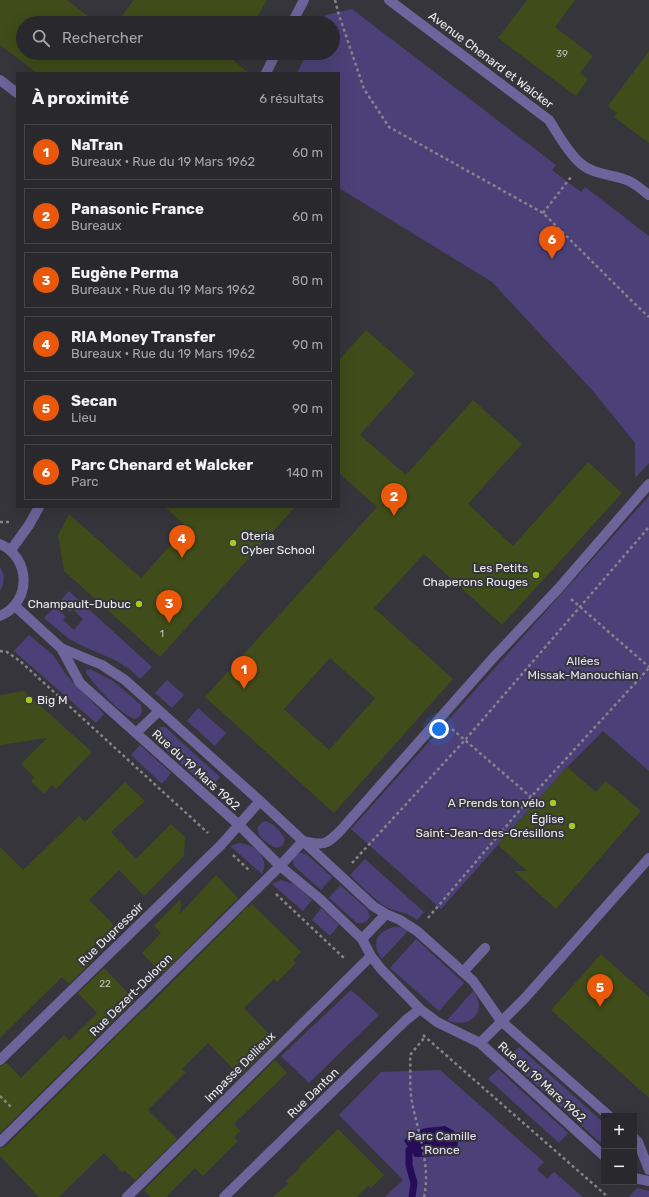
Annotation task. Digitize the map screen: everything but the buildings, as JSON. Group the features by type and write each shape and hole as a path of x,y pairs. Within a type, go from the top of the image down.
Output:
{"street":[{"path":"296,16 304,0"},
{"name":"Avenue Chenard et Walcker","path":"389,0 549,120 566,146 580,163 599,173 620,177 630,181 649,195"},
{"path":"266,72 272,60"},
{"path":"0,80 16,92"},
{"path":"280,866 303,841 314,843 329,842 493,658 559,588 649,484"},
{"path":"11,550 30,525 38,508"},
{"path":"0,544 11,550 19,560 24,572 24,584 21,596 15,606 0,616"},
{"name":"Rue du 19 Mars 1962","path":"15,606 61,648 80,683 239,826 280,866 320,899 362,939 371,956 420,1009 437,1022 480,1043 601,1153"},
{"name":"Rue du 19 Mars 1962","path":"61,648 102,665 126,680 373,906 400,920 416,931 473,981 501,1021 606,1113"},
{"name":"Rue du 19 Mars 1962","path":"136,733 159,711"},
{"name":"Rue du 19 Mars 1962","path":"239,826 260,801"},
{"name":"Rue Dupressoir","path":"0,1060 239,826"},
{"path":"501,1021 525,998 649,858"},
{"name":"Rue Dezert-Doloron","path":"0,1142 263,881 280,866"},
{"path":"362,939 386,914"},
{"path":"463,972 484,948"},
{"name":"Impasse Dellieux","path":"127,1197 371,956"},
{"name":"Rue Danton","path":"224,1197 406,1020 420,1009"},
{"name":"Rue du 19 Mars 1962","path":"480,1043 501,1021"},
{"path":"637,1141 649,1170"},
{"path":"637,1179 649,1181"}],"path":[{"path":"335,0 339,16"},
{"path":"340,18 364,89 389,127 543,213 649,317"},
{"path":"543,213 575,172"},
{"path":"350,866 465,740 649,527"},
{"path":"425,921 531,797 649,668 559,588"},
{"path":"0,651 7,652 20,661 221,845 263,881 357,970"},
{"path":"440,719 531,797"},
{"path":"406,1020 608,1197"},
{"path":"424,1197 427,1186 426,1168 411,1100 410,1055 425,1037"}],"green space":[{"path":"352,9 556,165 552,170 581,192 585,187 649,236 649,463 635,478 635,443 593,391 492,282 340,189 340,72 298,72 304,60 340,60 340,16 326,15"},
{"name":"Allées Missak-Manouchian","path":"649,496 649,771 603,731 567,767 441,909 351,829"},
{"path":"0,567 4,579 0,591"},
{"path":"69,591 152,667 140,679 131,670 115,660 69,639 44,618 55,607 66,617 63,620 74,630 83,619 73,609 70,612 59,602"},
{"path":"29,635 53,655 68,677 104,714 96,723 14,651"},
{"path":"90,669 113,681 141,705 142,711 140,716 135,719 128,716 115,706 86,673 86,670"},
{"path":"167,680 184,695 172,708 155,693"},
{"path":"198,708 226,733 215,746 187,721"},
{"path":"165,727 220,777 209,789 154,739 154,729"},
{"path":"140,745 171,773 162,784 131,755"},
{"path":"265,821 277,828 285,839 283,845 277,848 260,836 258,828 260,824"},
{"path":"239,843 250,846 260,853 264,863 262,874 230,846"},
{"path":"300,853 306,854 332,877 321,890 294,866 293,861 295,856"},
{"path":"365,859 424,912 417,920 409,915 383,905 350,875"},
{"path":"281,880 294,884 312,900 303,911 272,884"},
{"path":"340,885 367,909 370,916 368,920 362,923 357,923 329,898"},
{"path":"321,908 339,925 330,936 312,920"},
{"path":"394,927 401,927 408,931 382,959 376,948 377,939 383,932"},
{"path":"416,939 464,983 439,1011 390,968"},
{"path":"351,990 379,1015 309,1083 281,1056"},
{"path":"473,991 479,1005 478,1012 475,1017 463,1022 447,1020"},
{"path":"519,1047 601,1120 601,1143 508,1059"},
{"path":"498,1069 568,1133 559,1143 488,1079"},
{"name":"Parc Camille Ronce","path":"440,1070 544,1162 537,1169 547,1179 554,1172 583,1197 385,1197 403,1180 339,1115 381,1072"},
{"path":"637,1188 649,1191 649,1197 629,1197"}],"shaded area":[{"path":"445,1126 454,1131 458,1143 456,1151 442,1156 415,1157 404,1141 410,1133 426,1128"}],"waterway":[{"path":"409,1150 409,1165 414,1183 412,1197"}],"place":[{"name":"Parc Chenard et Walcker","path":"552,259"},
{"name":"Panasonic France","path":"394,516"},
{"name":"Oteria Cyber School","path":"233,543"},
{"name":"RIA Money Transfer","path":"182,558"},
{"name":"Les Petits Chaperons Rouges","path":"536,575"},
{"name":"Champault-Dubuc","path":"139,604"},
{"name":"Eugène Perma","path":"169,623"},
{"name":"NaTran","path":"244,689"},
{"name":"Big M","path":"29,700"},
{"name":"A Prends ton vélo","path":"553,803"},
{"name":"Église Saint-Jean-des-Grésillons","path":"572,826"},
{"name":"Secan","path":"600,1007"}]}
